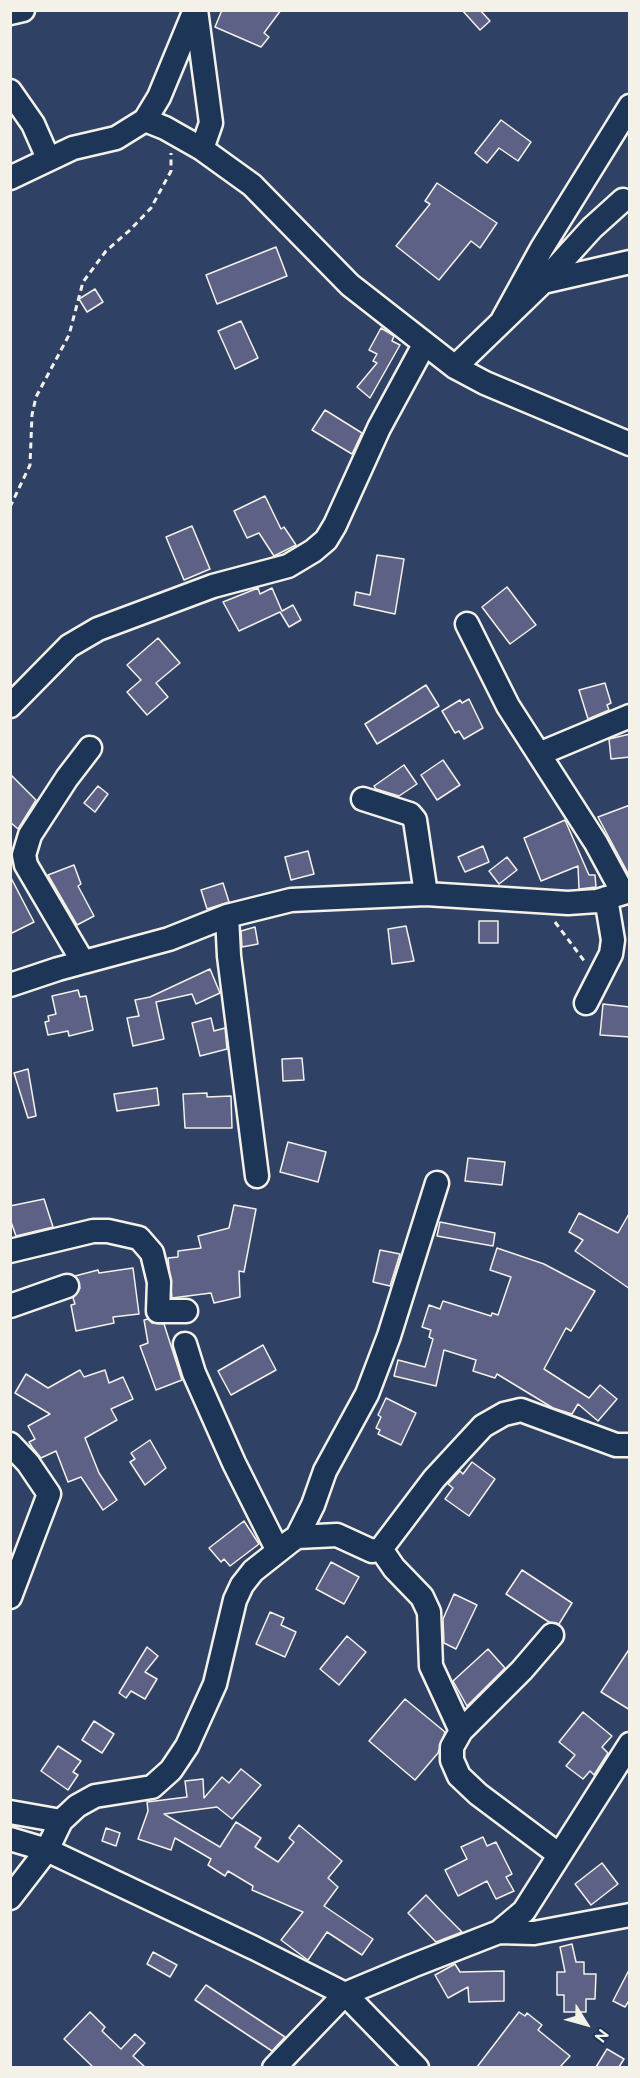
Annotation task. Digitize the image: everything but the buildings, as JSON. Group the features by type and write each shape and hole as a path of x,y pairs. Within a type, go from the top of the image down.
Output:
{"street":[{"path":"10,13 23,10"},
{"path":"155,124 159,97 195,10"},
{"path":"195,10 212,123 202,149"},
{"path":"10,91 33,124 48,158"},
{"path":"503,319 542,248 630,106"},
{"path":"10,178 73,148 116,138 155,124 202,149 252,185 350,285 455,367 485,383 630,444"},
{"path":"455,367 543,282 592,228 623,200"},
{"path":"543,282 630,262"},
{"path":"10,706 69,646 98,629 213,586 288,566 326,540 379,428 424,345"},
{"path":"467,624 508,706 596,843 620,894 611,954 586,1003"},
{"path":"539,754 630,716"},
{"path":"82,962 26,865 24,855 30,835 67,778 90,748"},
{"path":"363,799 410,814 415,820 426,894"},
{"path":"10,985 82,962 169,939 227,916 291,900 426,894 568,903 620,894"},
{"path":"227,916 229,956 257,1176"},
{"path":"10,1898 47,1850 61,1821 77,1806 95,1796 152,1787 171,1770 187,1746 215,1684 235,1600 242,1585 253,1570 297,1537 326,1471 367,1394 389,1336 437,1183"},
{"path":"10,1251 93,1232 108,1231 139,1238 152,1253 159,1282 158,1311 186,1311"},
{"path":"10,1306 67,1286"},
{"path":"185,1344 194,1373 234,1463 278,1551"},
{"path":"297,1537 336,1535 372,1551 381,1549 434,1479 483,1426 504,1414 521,1410 616,1445 630,1445"},
{"path":"10,1444 28,1463 49,1494 10,1597"},
{"path":"381,1549 394,1568 422,1597 429,1612 431,1666 461,1731"},
{"path":"552,1635 522,1670 461,1731 452,1747 452,1760 459,1776 478,1794 558,1854"},
{"path":"274,2067 345,1994 499,1932 524,1911 558,1854 630,1744"},
{"path":"10,1812 61,1821"},
{"path":"10,1839 47,1850 345,1994 417,2067"},
{"path":"499,1932 534,1933 630,1916"}],"path":[{"path":"10,507 30,465 32,415 36,396 69,335 83,282 105,251 151,208 171,171 171,157 155,124"},
{"path":"543,902 561,932 599,979"}]}
